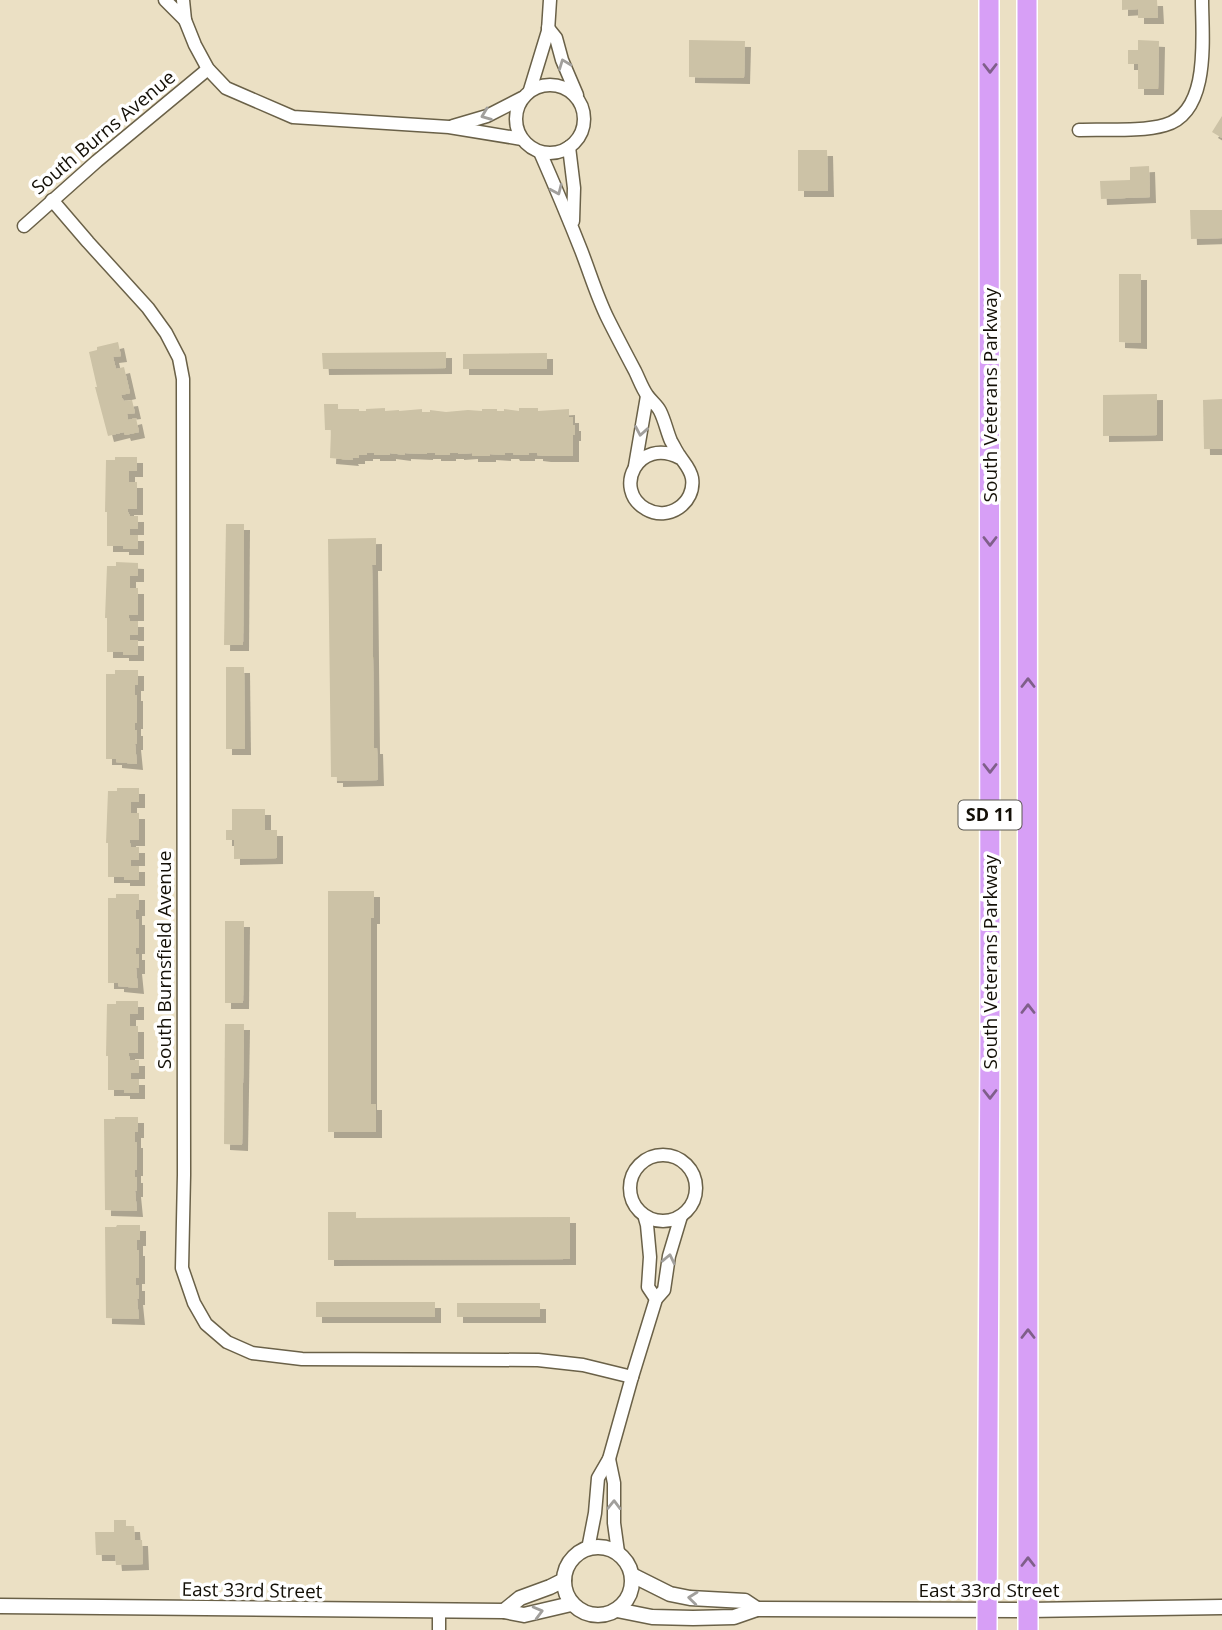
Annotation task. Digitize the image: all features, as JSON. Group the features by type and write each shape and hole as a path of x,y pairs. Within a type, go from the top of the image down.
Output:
{"highway":[{"name":"South Veterans Parkway","path":"987,1630 990,1058 989,0"},
{"name":"South Veterans Parkway","path":"1027,0 1028,1630"}],"street":[{"path":"164,0 185,20"},
{"path":"183,0 185,20 208,69 226,88 293,117 449,127 522,139"},
{"path":"548,29 556,38 562,60 585,115 579,138 562,151 551,153 530,147 517,130 515,119 548,29 550,0"},
{"path":"1079,130 1151,128 1178,120 1197,93 1199,84 1202,0"},
{"name":"South Burns Avenue","path":"24,226 208,69"},
{"path":"449,127 488,116 541,85 565,87 580,101"},
{"path":"569,147 574,188 573,229"},
{"path":"540,152 606,316 647,396 660,410 667,433 680,458"},
{"name":"South Burnsfield Avenue","path":"52,200 148,308 166,333 179,358 183,379 182,1268 194,1303 206,1324 227,1342 252,1353 302,1359 538,1360 583,1364 632,1377"},
{"path":"635,466 651,453 671,453 680,458 691,474 692,485 685,503 667,513 657,513 639,504 633,495 631,475 635,466 647,396"},
{"path":"645,1218 661,1222 672,1221 689,1209 694,1199 695,1178 690,1168 682,1161 672,1156 650,1157 640,1163 630,1183 633,1205 645,1218 647,1225 650,1257 648,1287 656,1300"},
{"path":"588,1549 598,1478 609,1459 656,1300 664,1290 669,1256 681,1216"},
{"path":"609,1459 614,1483 614,1523 618,1552"},
{"path":"572,1604 565,1591 566,1568 572,1558 581,1551 604,1547 618,1552 632,1575 631,1592 617,1610"},
{"name":"East 33rd Street","path":"632,1575 670,1594 690,1598 745,1601 757,1609"},
{"path":"504,1611 520,1598 564,1580"},
{"name":"East 33rd Street","path":"0,1606 504,1611 524,1615 572,1604 592,1615 617,1610 652,1617 693,1618 734,1617 757,1609 1028,1610 1222,1607"},
{"path":"439,1611 439,1630"}],"building":[{"path":"1122,0 1157,0 1158,18 1138,18 1138,9 1122,10"},
{"path":"689,40 745,41 744,78 689,77"},
{"path":"1138,40 1159,41 1158,89 1138,89 1138,64 1128,64 1128,50 1138,50"},
{"path":"1222,116 1222,138 1212,132"},
{"path":"798,150 827,150 828,191 798,191"},
{"path":"1149,166 1150,197 1101,199 1100,181 1130,180 1130,167"},
{"path":"1190,210 1222,210 1222,238 1191,239"},
{"path":"1119,274 1141,274 1141,343 1119,342"},
{"path":"118,342 121,356 113,357 116,369 124,367 130,393 121,395 124,401 132,400 135,413 127,414 128,420 136,418 139,432 108,436 89,352 97,350 97,347"},
{"path":"446,352 446,368 323,369 322,353"},
{"path":"547,353 547,369 463,369 463,354"},
{"path":"1157,394 1157,435 1103,436 1103,395"},
{"path":"1222,399 1222,449 1204,449 1203,400"},
{"path":"324,404 338,404 338,409 359,411 385,408 385,411 422,409 422,412 569,409 569,417 573,417 575,425 573,456 545,456 537,453 472,456 472,453 367,453 359,455 359,458 352,458 353,460 330,458 331,430 325,430"},
{"path":"115,457 137,457 137,471 129,471 129,482 137,482 137,509 128,509 128,512 130,516 138,516 138,529 130,529 130,535 138,535 138,549 107,546 106,460 115,460"},
{"path":"226,524 244,524 243,645 224,645"},
{"path":"376,538 376,565 372,565 374,748 377,748 378,780 337,781 337,777 331,777 328,539"},
{"path":"116,562 138,563 138,576 130,576 130,588 138,588 138,615 129,615 129,618 130,621 138,621 138,635 130,635 130,640 138,640 138,655 107,652 107,566 116,566"},
{"path":"226,667 244,667 245,749 226,749"},
{"path":"115,670 138,670 138,685 135,685 137,764 106,759 106,674 115,674"},
{"path":"117,788 139,788 139,802 131,802 131,813 139,813 139,840 130,840 130,843 131,847 139,847 139,860 131,860 131,866 139,866 139,880 108,877 108,791 117,791"},
{"path":"232,809 265,809 265,830 277,830 277,858 234,859 234,840 226,840 226,830 232,830"},
{"path":"328,891 374,891 374,918 371,918 371,1104 376,1104 376,1132 328,1132"},
{"path":"116,894 139,894 139,910 136,910 136,919 139,919 139,948 136,948 136,954 139,954 139,968 136,968 138,988 108,983 108,898 116,898"},
{"path":"225,921 244,921 243,1003 225,1003"},
{"path":"116,1001 138,1001 138,1014 130,1014 130,1026 138,1026 138,1053 129,1053 129,1056 130,1060 139,1060 139,1073 131,1073 131,1079 139,1079 139,1093 108,1090 107,1004 116,1004"},
{"path":"225,1024 244,1024 242,1145 224,1144"},
{"path":"138,1117 138,1132 135,1132 137,1211 105,1210 104,1119"},
{"path":"328,1212 356,1212 356,1218 570,1217 570,1259 328,1260"},
{"path":"140,1225 140,1240 137,1240 139,1278 136,1278 136,1285 139,1285 139,1319 106,1318 105,1227"},
{"path":"316,1302 435,1302 435,1317 316,1317"},
{"path":"457,1303 540,1303 540,1317 457,1317"},
{"path":"114,1520 126,1520 126,1526 134,1526 135,1540 142,1540 143,1564 116,1565 115,1555 96,1555 95,1532 114,1532"}]}
